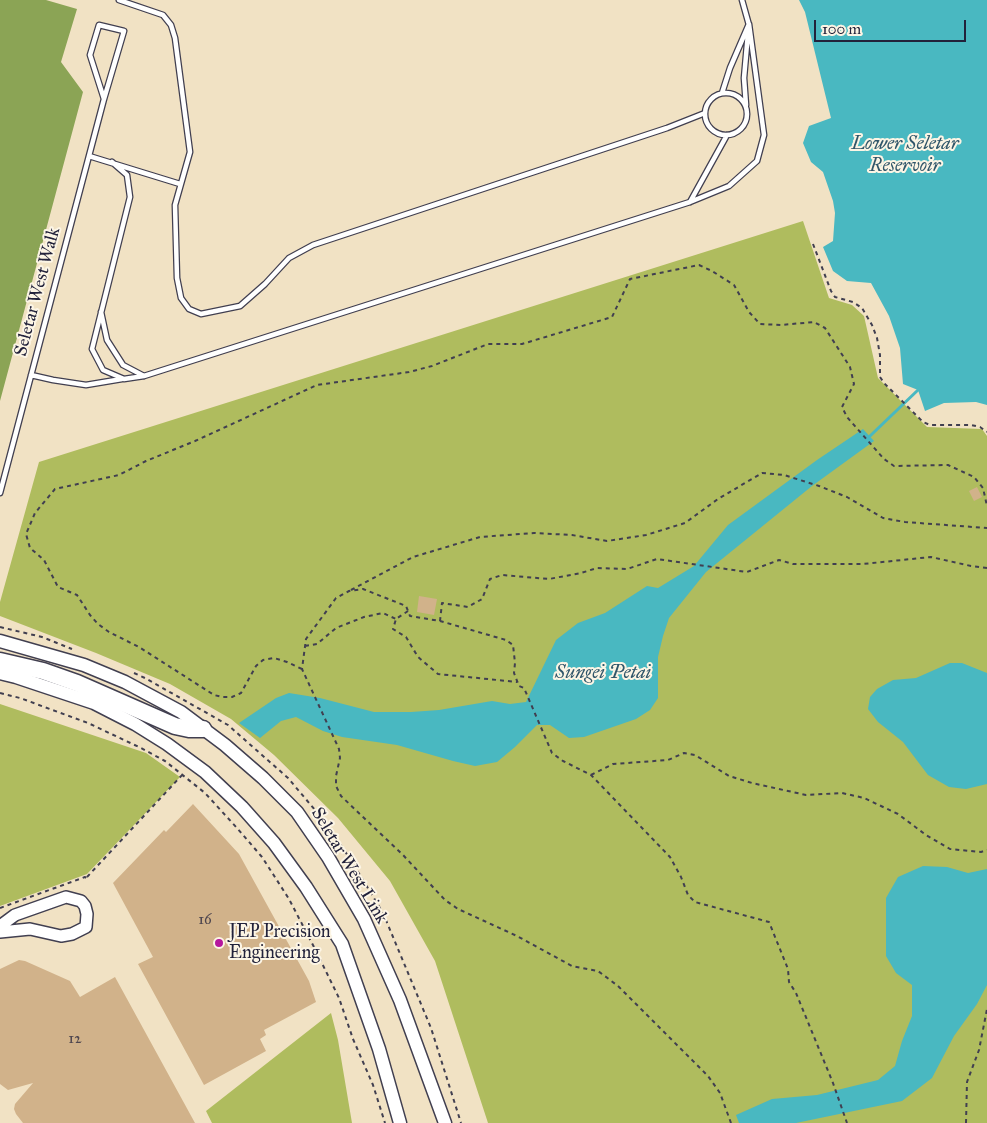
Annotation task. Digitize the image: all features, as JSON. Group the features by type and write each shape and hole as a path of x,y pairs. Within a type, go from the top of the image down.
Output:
{"highway":[{"path":"0,661 43,671 77,683 175,726 188,729 203,729"}],"main road":[{"name":"Seletar West Link","path":"0,641 84,665 125,682 181,712 263,778 297,812 328,857 364,919 392,982 445,1123"},
{"path":"0,673 94,703 159,739 205,772 274,843 306,887 342,944 379,1050 400,1123"}],"street":[{"path":"0,926 15,915 66,897 81,901 85,906 87,914 86,927 72,934 61,936 30,929 0,932"}],"lane":[{"path":"119,0 163,15 170,25 175,38 190,152 175,204 177,278 181,298 189,309 201,314 240,306 265,284 289,258 312,246 658,131 706,113"},
{"path":"31,375 86,385 144,376 690,202 729,186 757,161 764,135 749,24 742,0"},
{"path":"722,93 730,68 749,24"},
{"path":"747,112 741,99 729,93 722,93 711,100 706,113 709,126 720,134 734,134 744,125 747,112 744,78 749,24"},
{"name":"Seletar West Walk","path":"0,493 104,99 124,31 99,25 90,55 104,99"},
{"path":"690,202 727,135"},
{"path":"89,156 180,184"},
{"path":"112,162 127,175 130,198 92,349 103,370 124,379"},
{"path":"101,310 107,340 123,365 144,376"},
{"path":"0,468 6,470"}],"path":[{"path":"813,244 826,283 835,297 853,302 862,308 872,325 877,338 880,356 880,377 884,383 923,422 938,426 971,425 980,427 987,432"},
{"path":"302,669 274,658 263,660 256,666 241,693 232,698 222,698 214,695 139,647 109,632 90,615 77,595 58,587 44,560 30,548 26,534 35,513 55,489 119,475 146,461 196,442 317,385 409,372 432,366 488,344 522,344 612,317 630,279 698,265 712,271 734,285 749,312 760,324 781,325 814,322 825,328 850,367 854,384 842,407 847,417 884,459 894,466 948,464 974,477 983,488 987,506"},
{"path":"731,1123 720,1093 701,1069 618,986 598,971 572,966 517,936 458,909 445,900 403,855 341,796 336,786 340,758 335,741 302,669 306,639 336,598 413,557 480,537 534,532 572,535 607,541 646,535 685,523 718,499 762,473 784,474 847,496 882,518 905,522 987,528"},
{"path":"440,621 442,603 468,607 482,599 490,579 502,575 549,579 581,574 597,568 627,569 658,559 747,572 779,560 793,564 863,564 930,557 987,568"},
{"path":"349,591 363,589 406,606 410,616 440,621 506,640 513,645 514,673 517,682 519,686 524,688 552,753 563,761 591,775 670,857 688,895 695,902 769,922 788,969 789,982 796,993 847,1123"},
{"path":"408,611 396,619 393,629 406,637 418,657 438,674 517,682"},
{"path":"305,646 317,644 336,628 364,617 383,613 396,619"},
{"path":"0,626 42,637 77,651"},
{"path":"128,671 145,678 228,725 288,778 326,823 383,913 432,1028 461,1123"},
{"path":"0,693 20,698 88,723 141,748 165,761 205,792 262,857 289,899 339,998 353,1038 373,1085 385,1123"},
{"path":"591,775 613,764 668,760 684,753 695,755 729,776 752,783 806,795 842,793 864,798 898,814 926,835 950,849 981,852 987,850"},
{"path":"0,908 85,877 88,878 183,774"},
{"path":"966,1123 968,1082 979,1050 987,1009"}],"green space":[{"path":"0,0 46,0 77,9 61,62 83,92 0,401"},
{"path":"803,221 829,298 852,305 864,316 878,378 927,427 982,429 987,436 987,1123 488,1123 435,961 390,881 338,818 274,755 231,719 170,684 0,616 0,602 39,462"},
{"path":"0,704 146,753 180,777 87,874 0,906"},
{"path":"331,1013 338,1040 352,1123 212,1123 206,1111"}],"water":[{"name":"Lower Seletar Reservoir","path":"799,0 987,0 987,405 976,402 944,403 925,411 918,390 903,384 900,348 889,316 871,283 847,281 833,271 823,247 833,241 835,213 833,201 823,172 811,162 803,143 809,126 831,118 805,12"},
{"name":"Sungei Petai","path":"863,429 874,441 812,486 706,572 669,618 658,657 658,698 650,710 636,719 584,737 569,738 550,725 537,725 497,762 475,766 397,745 342,737 323,731 296,717 281,721 260,738 239,723 276,698 289,693 320,698 374,712 439,710 492,701 510,704 526,702 556,640 578,623 605,613 647,586 658,588 694,566 728,525"},
{"path":"950,663 962,663 987,673 987,784 966,789 949,787 928,775 903,742 878,722 868,709 870,697 877,689 893,680 916,678"},
{"path":"923,866 947,867 968,873 987,869 987,985 977,1004 954,1036 932,1078 902,1101 796,1123 739,1123 736,1115 772,1099 817,1095 878,1080 895,1066 912,1016 912,985 896,973 886,956 886,898 898,877"}],"building":[{"path":"977,487 982,497 974,501 969,491"},
{"path":"419,596 437,599 434,615 417,612"},
{"path":"193,804 239,854 309,981 316,1002 264,1030 266,1035 260,1039 266,1051 204,1085 138,964 153,957 113,883 164,830 166,832"},
{"path":"19,960 70,981 80,997 115,977 195,1123 23,1123 16,1114 15,1104 33,1083 8,1090 0,1084 0,969"}],"waterway":[{"name":"Sungei Petai","path":"870,436 918,390"}],"place":[{"name":"JEP Precision Engineering","path":"219,943"}]}
